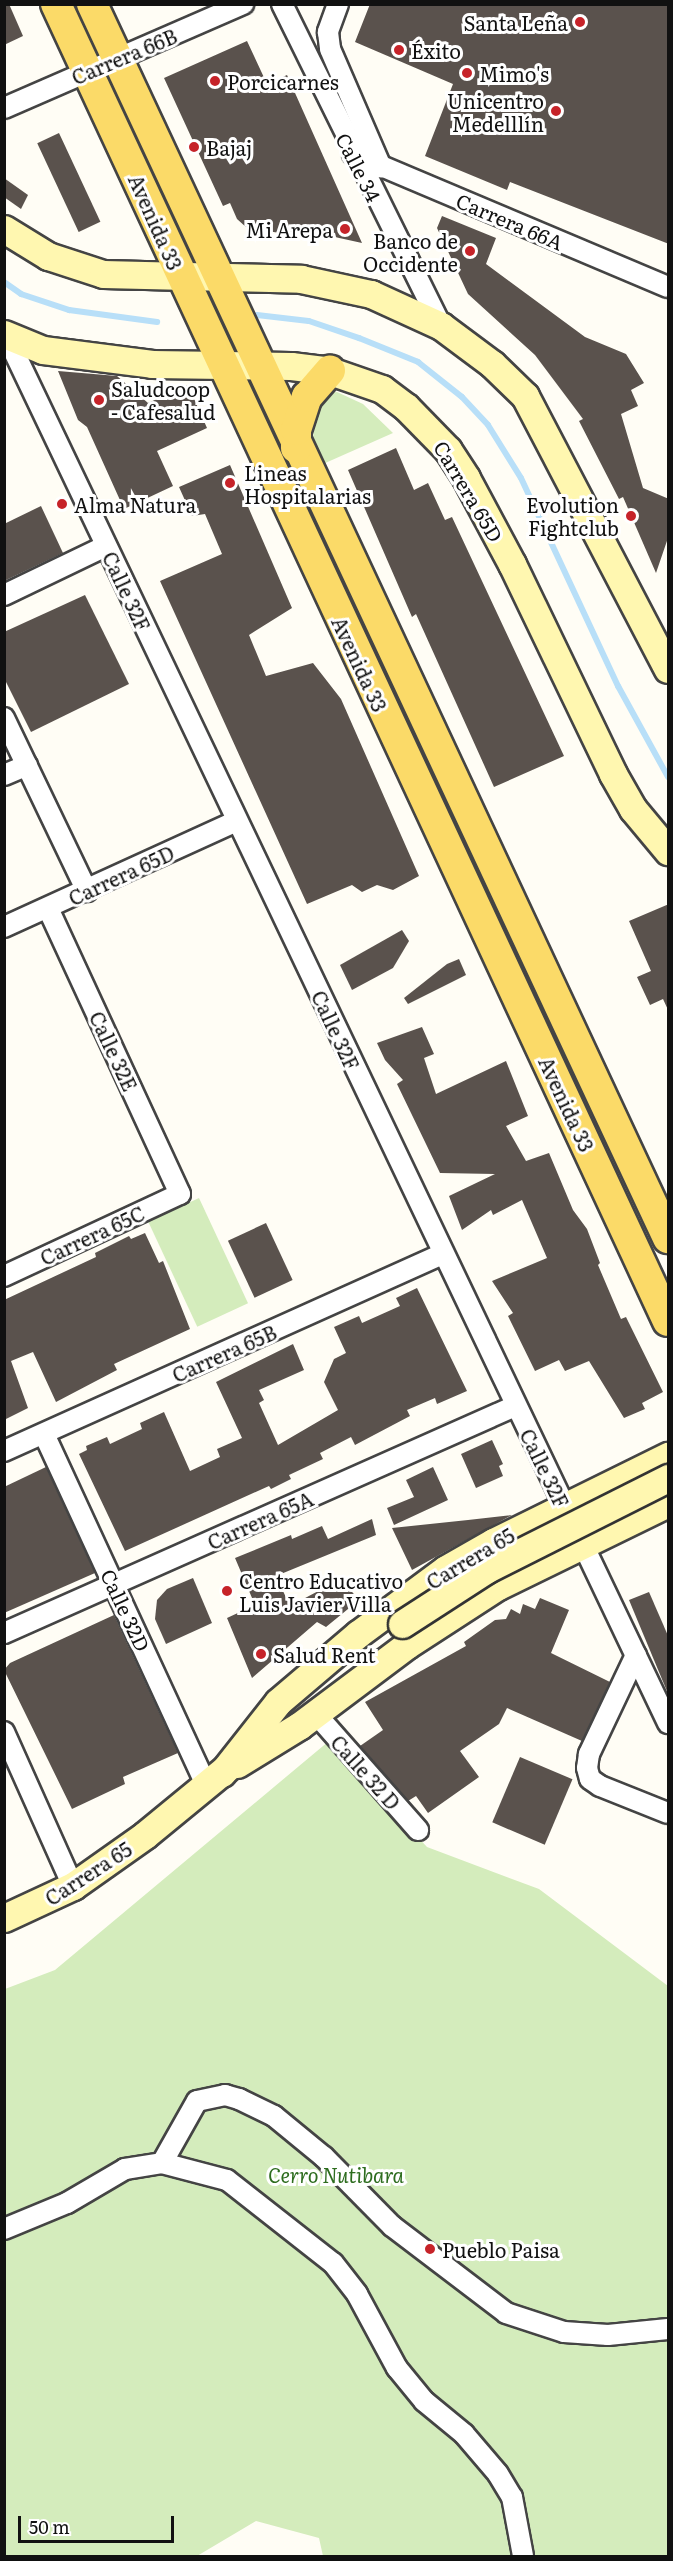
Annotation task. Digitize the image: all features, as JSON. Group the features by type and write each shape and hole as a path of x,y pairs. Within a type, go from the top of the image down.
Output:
{"main road":[{"name":"Avenida 33","path":"56,4 221,364 669,1321"},
{"name":"Avenida 33","path":"92,4 257,365 669,1238"},
{"path":"296,447 296,430 307,397 330,372"}],"street":[{"name":"Carrera 66B","path":"4,108 243,4"},
{"name":"Calle 34","path":"282,4 353,154 441,326"},
{"path":"338,4 327,32 330,49 381,167"},
{"name":"Carrera 66A","path":"353,154 669,287"},
{"path":"4,229 74,267 103,274 182,278 301,279 334,285 400,305 441,326 492,364 525,396 666,653"},
{"name":"Carrera 65D","path":"5,335 43,350 97,358 152,364 257,365 330,372 382,389 429,427 448,450 508,555 613,774 633,809 664,842"},
{"name":"Calle 32F","path":"5,335 515,1406 669,1723"},
{"path":"4,595 106,546"},
{"path":"4,718 87,891"},
{"path":"4,775 27,765"},
{"name":"Carrera 65D","path":"4,927 237,821"},
{"name":"Calle 32E","path":"48,908 180,1194"},
{"name":"Carrera 65C","path":"4,1276 180,1194"},
{"name":"Carrera 65B","path":"4,1452 443,1254"},
{"name":"Carrera 65A","path":"4,1633 515,1406"},
{"name":"Calle 32D","path":"44,1434 114,1584 214,1780"},
{"name":"Carrera 65","path":"214,1780 278,1702 358,1634 446,1569 564,1506 669,1456"},
{"name":"Carrera 65","path":"4,1918 73,1886 214,1780 402,1624 487,1569 669,1478"},
{"name":"Carrera 65","path":"214,1780 315,1713 407,1645 498,1586 669,1503"},
{"path":"636,1655 589,1755 586,1768 590,1779 600,1786 669,1813"},
{"name":"Calle 32 D","path":"315,1713 418,1830"},
{"path":"4,1732 73,1886"},
{"path":"162,2163 197,2101 225,2095 239,2099 274,2116 324,2157 392,2226 506,2313 564,2332 608,2334 669,2329"},
{"path":"4,2229 68,2203 126,2169 162,2163 227,2180 333,2263 357,2294 397,2368 424,2401 464,2434 498,2474 512,2497 523,2556"}],"green space":[{"path":"337,392 363,404 393,433 323,464 313,440 315,408 330,393"},
{"path":"199,1198 248,1303 197,1327 148,1222"},
{"name":"Cerro Nutibara","path":"329,1741 427,1847 539,1889 668,1986 668,2556 323,2556 319,2538 256,2521 197,2556 5,2556 5,1989 55,1970"}],"building":[{"path":"4,4 9,4 23,36 4,45"},
{"name":"Unicentro Medelllín","path":"370,4 669,4 669,244 510,182 507,190 425,156 453,84 355,42"},
{"path":"247,41 267,84 287,75 362,243 294,228 293,235 247,228 237,219 230,203 223,206 164,78"},
{"path":"59,133 100,222 79,232 37,143"},
{"path":"4,178 28,195 21,209 4,197"},
{"path":"442,216 496,238 486,264 585,337 626,354 644,383 631,390 638,406 621,414 643,488 669,499 669,535 656,573 623,497 619,499 579,421 583,419 535,355 468,294 437,228"},
{"path":"58,371 117,376 148,403 188,385 207,428 157,451 173,486 124,509 87,427 78,420"},
{"path":"396,448 414,490 428,483 445,520 452,517 564,756 494,787 416,614 412,617 348,470"},
{"path":"230,465 292,608 249,635 266,676 313,663 341,699 419,876 393,890 377,885 362,892 352,885 307,904 160,581 222,554 205,514 192,516 179,487"},
{"path":"41,506 63,553 4,581 4,524"},
{"path":"85,595 129,684 31,732 4,678 4,632"},
{"path":"669,904 669,1012 663,999 650,1005 637,977 651,971 629,921"},
{"path":"402,930 409,941 393,968 352,990 340,965"},
{"path":"459,959 466,975 408,1004 404,998 447,964"},
{"path":"422,1027 434,1054 424,1058 436,1094 506,1061 528,1116 506,1126 526,1161 549,1153 573,1210 587,1229 600,1263 598,1265 621,1319 626,1317 663,1392 642,1403 645,1409 624,1418 589,1361 565,1371 559,1360 535,1371 508,1316 513,1313 492,1281 547,1258 522,1200 493,1215 491,1210 462,1230 449,1196 495,1174 440,1173 397,1084 403,1080 385,1060 377,1043"},
{"path":"266,1223 293,1280 255,1298 228,1241"},
{"path":"145,1233 159,1263 163,1261 190,1329 114,1364 117,1370 56,1402 33,1352 11,1361 28,1408 4,1420 4,1300 96,1257 95,1253 129,1236 131,1239"},
{"path":"417,1288 467,1391 437,1404 435,1398 407,1410 410,1416 355,1445 351,1437 320,1453 323,1459 289,1475 291,1479 271,1489 269,1486 125,1551 79,1454 87,1450 86,1446 107,1437 110,1444 142,1429 140,1423 164,1412 190,1471 220,1457 217,1449 242,1438 216,1382 293,1344 304,1370 259,1390 264,1400 259,1403 278,1445 338,1410 324,1382 334,1359 346,1353 334,1327 359,1316 362,1323 400,1306 396,1298"},
{"path":"492,1440 503,1464 499,1466 503,1476 476,1488 461,1454"},
{"path":"46,1467 95,1573 4,1613 4,1487"},
{"path":"433,1467 448,1500 394,1525 387,1508 414,1497 406,1480"},
{"path":"512,1515 412,1570 392,1528 468,1520"},
{"path":"372,1519 376,1535 276,1576 290,1606 341,1579 359,1600 326,1627 317,1622 252,1678 227,1618 255,1605 235,1558 291,1535 292,1539 322,1526 328,1539"},
{"path":"193,1578 212,1623 166,1644 155,1619 157,1600 167,1589"},
{"path":"649,1592 669,1638 669,1696 629,1600"},
{"path":"540,1598 569,1610 551,1653 610,1682 582,1741 507,1708 499,1724 460,1751 479,1777 428,1813 416,1796 408,1801 360,1746 383,1730 365,1702 466,1646 464,1642 495,1620 506,1619 511,1609 520,1614 523,1604 535,1609"},
{"path":"114,1615 178,1753 123,1777 125,1784 72,1809 4,1670 10,1663"},
{"path":"520,1757 572,1779 545,1845 492,1822"}],"waterway":[{"path":"4,282 21,294 69,310 157,322"},
{"path":"257,315 309,321 418,362 462,397 488,425 521,478 618,686 668,777"}],"place":[{"name":"Santa Leña","path":"580,22"},
{"name":"Éxito","path":"399,50"},
{"name":"Mimo's","path":"467,73"},
{"name":"Porcicarnes","path":"215,81"},
{"name":"Unicentro Medelllín","path":"556,111"},
{"name":"Bajaj","path":"194,147"},
{"name":"Mi Arepa","path":"345,229"},
{"name":"Banco de Occidente","path":"470,251"},
{"name":"Saludcoop - Cafesalud","path":"99,400"},
{"name":"Lineas Hospitalarias","path":"230,483"},
{"name":"Alma Natura","path":"62,504"},
{"name":"Evolution Fightclub","path":"631,516"},
{"name":"Centro Educativo Luis Javier Villa","path":"227,1591"},
{"name":"Salud Rent","path":"261,1654"},
{"name":"Pueblo Paisa","path":"430,2249"}]}
